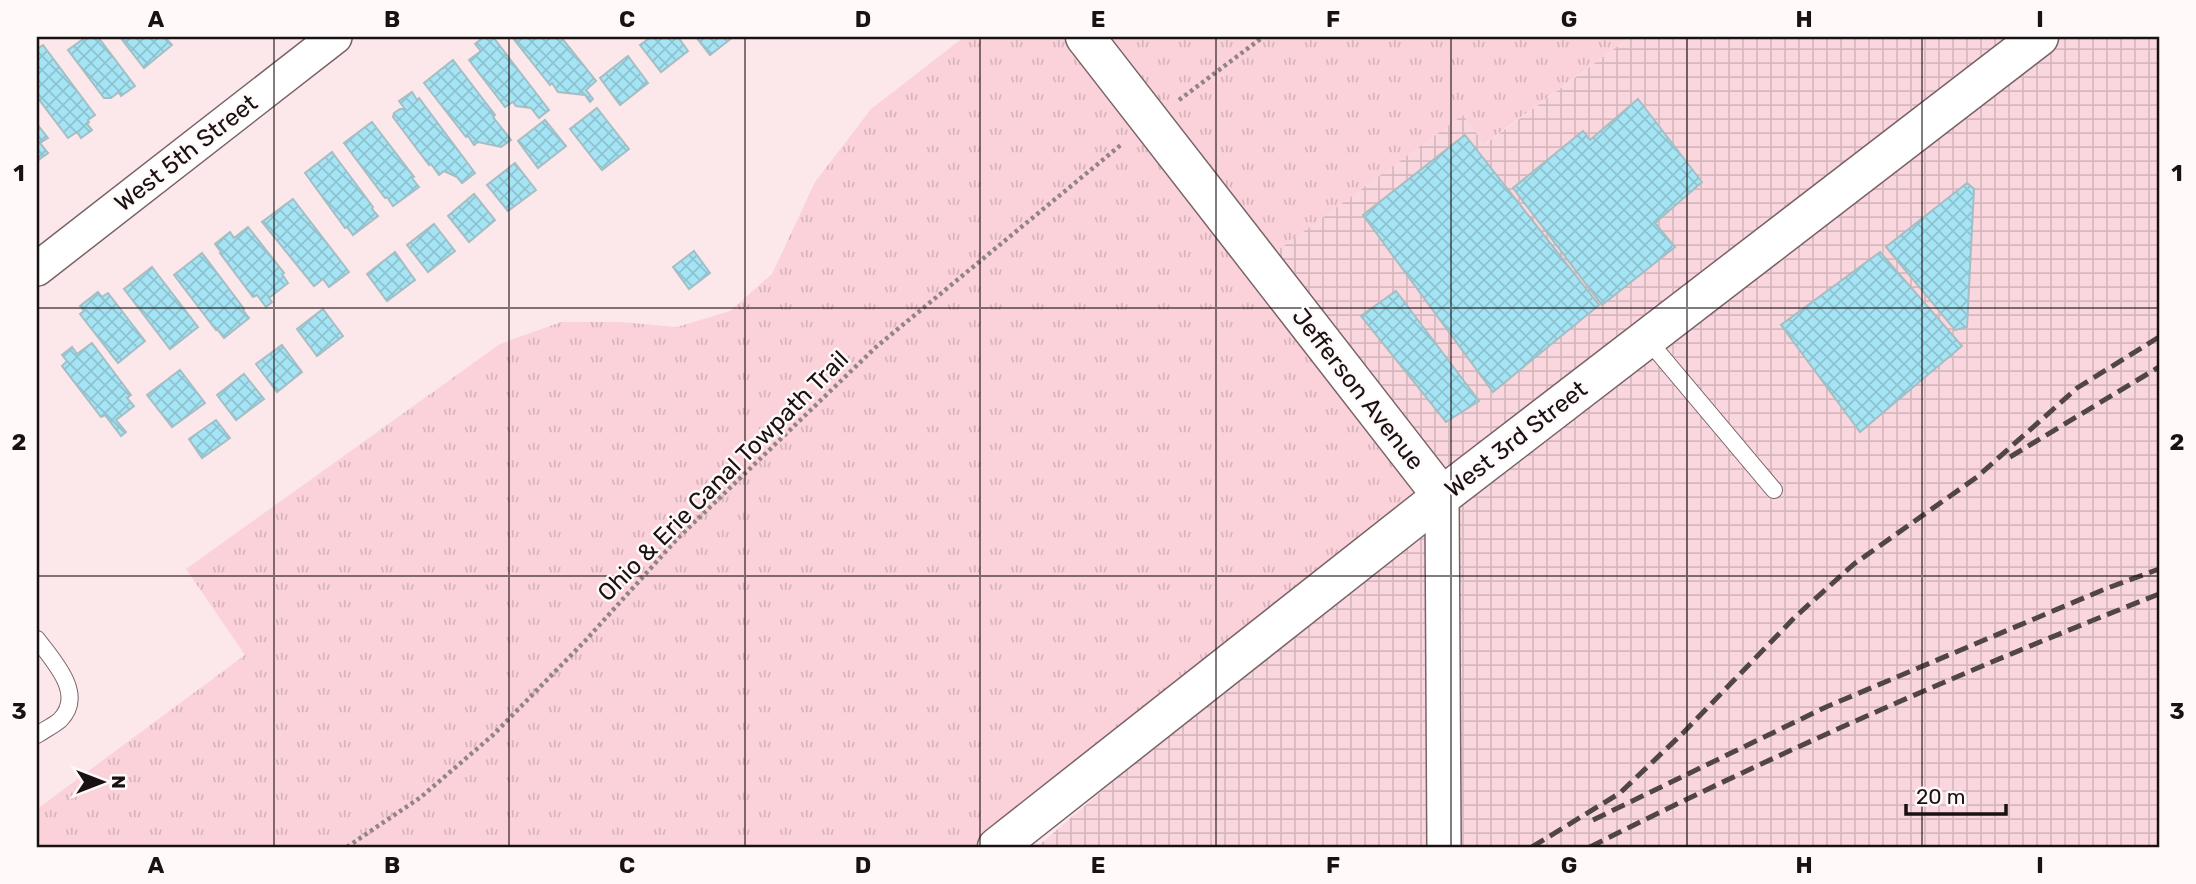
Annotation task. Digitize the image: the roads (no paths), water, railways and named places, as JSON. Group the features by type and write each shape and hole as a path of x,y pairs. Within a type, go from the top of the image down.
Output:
{"street":[{"name":"West 5th Street","path":"37,269 335,37"},
{"name":"Jefferson Avenue","path":"1085,37 1442,496"},
{"name":"West 3rd Street","path":"997,847 1442,496 2039,37"},
{"path":"1442,496 1444,843"}],"lane":[{"path":"1647,339 1774,490"},
{"path":"37,639 63,674 71,694 69,708 59,721 37,735"}],"railway":[{"path":"1532,847 1620,793 1684,732 1795,617 1854,564 1977,477 2077,388 2159,337"},
{"path":"2010,457 2159,367"},
{"path":"1593,820 1826,707 2105,589 2159,569"},
{"path":"1590,847 1730,778 1872,714 2159,594"}]}
